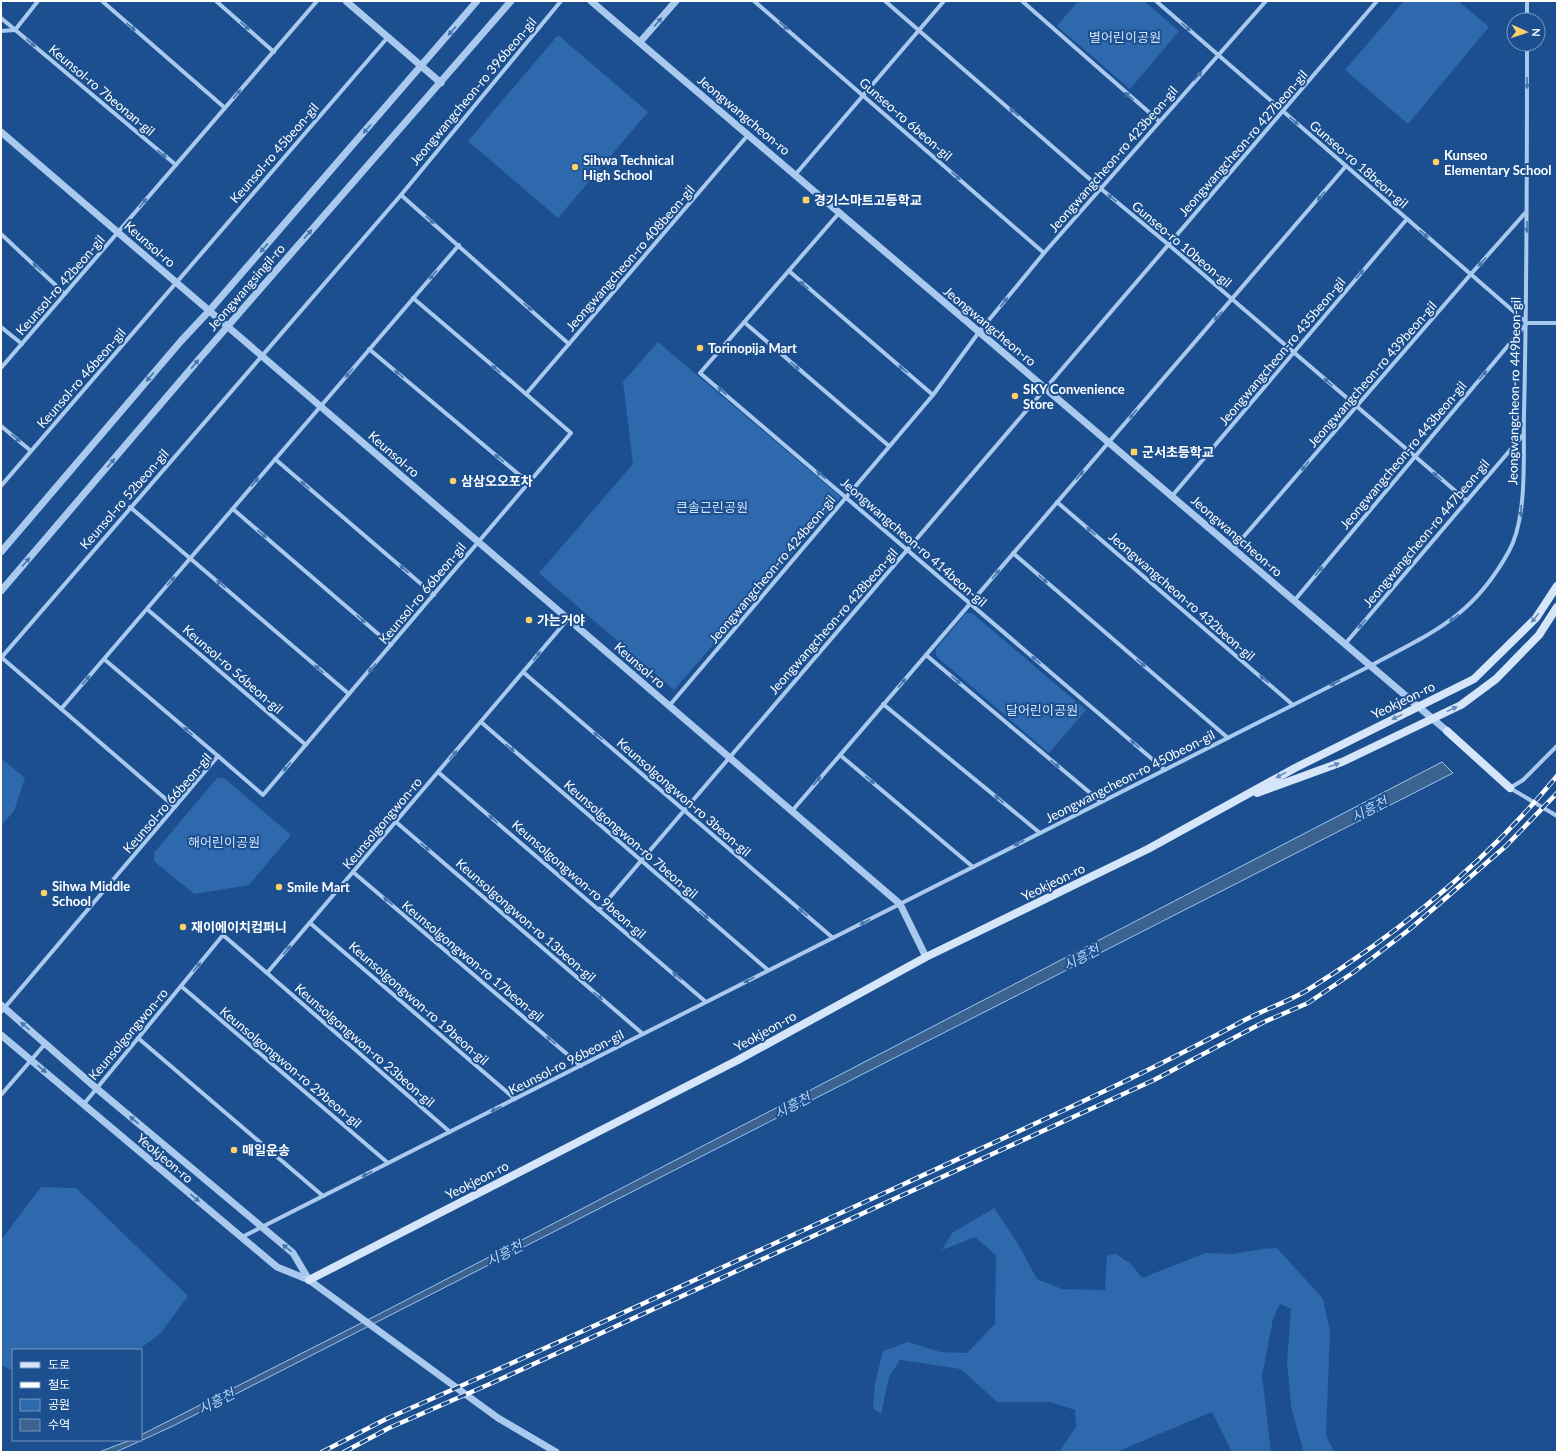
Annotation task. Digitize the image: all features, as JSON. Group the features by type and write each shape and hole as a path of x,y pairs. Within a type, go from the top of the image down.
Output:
{"main road":[{"name":"Yeokjeon-ro","path":"309,1280 738,1060 926,957 1148,849 1295,768 1474,679 1536,618 1557,586"},
{"name":"Yeokjeon-ro","path":"1232,803 1342,762 1461,705 1496,678 1539,635 1557,606"},
{"path":"1446,731 1510,788"}],"street":[{"path":"1,31 15,30 38,1"},
{"path":"102,1 225,108"},
{"path":"216,1 274,52"},
{"name":"Keunsol-ro 42beon-gil","path":"1,368 317,1"},
{"path":"346,1 441,83"},
{"name":"Jeongwangsingil-ro","path":"1,552 181,341 209,311 478,1"},
{"name":"Jeongwangsingil-ro","path":"1,591 228,326 511,1"},
{"name":"Jeongwangcheon-ro 396beon-gil","path":"262,355 401,195 561,1"},
{"name":"Jeongwangcheon-ro","path":"591,1 1446,731"},
{"path":"640,42 676,1"},
{"name":"Gunseo-ro 6beon-gil","path":"754,1 1044,253"},
{"name":"Gunseo-ro 10beon-gil","path":"885,1 1100,188 1232,299 1467,501"},
{"path":"795,175 944,1"},
{"path":"1022,1 1159,121"},
{"name":"Gunseo-ro 18beon-gil","path":"1156,1 1526,323"},
{"name":"Jeongwangcheon-ro 423beon-gil","path":"979,332 1100,188 1266,1"},
{"name":"Jeongwangcheon-ro 427beon-gil","path":"1045,389 1377,1"},
{"path":"1527,1 1527,12"},
{"name":"Keunsol-ro 7beonan-gil","path":"1,18 176,165"},
{"name":"Keunsol-ro 45beon-gil","path":"176,282 388,37"},
{"name":"Jeongwangcheon-ro 449beon-gil","path":"1370,666 1444,625 1473,602 1486,588 1510,550 1520,522 1524,435 1526,323 1527,52"},
{"name":"Keunsol-ro","path":"1,132 900,904 926,957"},
{"name":"Jeongwangcheon-ro 408beon-gil","path":"526,394 748,135"},
{"path":"792,811 1346,166"},
{"path":"401,195 569,344"},
{"name":"Jeongwangcheon-ro 439beon-gil","path":"1234,549 1471,274 1527,212"},
{"name":"Jeongwangcheon-ro 414beon-gil","path":"839,213 700,373 1165,770"},
{"name":"Jeongwangcheon-ro 435beon-gil","path":"1172,496 1407,219"},
{"path":"1,234 65,294"},
{"path":"61,710 459,245"},
{"path":"789,271 933,395"},
{"name":"Keunsol-ro 46beon-gil","path":"1,486 176,282"},
{"path":"413,298 571,433 478,542"},
{"path":"744,322 889,446"},
{"path":"1526,323 1557,323"},
{"name":"Jeongwangcheon-ro 443beon-gil","path":"1294,601 1526,323"},
{"path":"1,326 22,344"},
{"name":"Jeongwangcheon-ro 424beon-gil","path":"669,706 933,395 979,332"},
{"path":"369,349 529,483"},
{"name":"Keunsol-ro 52beon-gil","path":"174,807 1,657 262,355"},
{"name":"Jeongwangcheon-ro 428beon-gil","path":"599,910 1045,389"},
{"path":"1,426 31,451"},
{"name":"Jeongwangcheon-ro 447beon-gil","path":"1345,644 1524,435"},
{"path":"275,459 434,595"},
{"name":"Jeongwangcheon-ro 432beon-gil","path":"1057,502 1293,705"},
{"path":"130,507 349,694"},
{"path":"233,509 391,645"},
{"name":"Keunsol-ro 66beon-gil","path":"2,1008 218,756 263,795 478,542"},
{"path":"1013,553 1228,738"},
{"name":"Keunsol-ro 56beon-gil","path":"147,609 306,745"},
{"name":"Keunsolgongwon-ro","path":"83,1105 223,935 267,973 568,619"},
{"path":"926,655 1101,802"},
{"path":"104,659 218,756"},
{"name":"Jeongwangcheon-ro 450beon-gil","path":"900,904 1370,666"},
{"name":"Keunsolgongwon-ro 3beon-gil","path":"523,672 833,938"},
{"path":"884,704 1040,833"},
{"name":"Keunsolgongwon-ro 7beon-gil","path":"480,722 768,970"},
{"path":"1557,746 1523,780 1510,788 1557,816"},
{"path":"840,755 973,867"},
{"name":"Keunsolgongwon-ro 9beon-gil","path":"438,772 706,1002"},
{"name":"Keunsolgongwon-ro 13beon-gil","path":"396,822 643,1034"},
{"name":"Keunsolgongwon-ro 17beon-gil","path":"353,872 580,1066"},
{"name":"Keunsol-ro 96beon-gil","path":"242,1237 900,904"},
{"name":"Keunsolgongwon-ro 19beon-gil","path":"310,923 515,1099"},
{"name":"Keunsolgongwon-ro 23beon-gil","path":"267,973 450,1132"},
{"name":"Keunsolgongwon-ro 29beon-gil","path":"180,986 388,1163"},
{"name":"Yeokjeon-ro","path":"2,1008 261,1228 293,1253 309,1280"},
{"name":"Yeokjeon-ro","path":"1,1036 277,1267 309,1280"},
{"path":"138,1038 323,1196"},
{"path":"1,1094 45,1044"},
{"path":"309,1280 498,1418 556,1452"}],"green space":[{"name":"별어린이공원","path":"1078,1 1144,1 1179,31 1130,89 1057,26"},
{"path":"1404,1 1458,1 1489,27 1408,124 1345,70"},
{"path":"558,35 648,112 558,218 468,141"},
{"name":"큰솔근린공원","path":"658,342 841,497 674,690 539,573 633,464 623,382"},
{"name":"달어린이공원","path":"966,613 972,613 1086,710 1049,753 936,656 936,649"},
{"path":"1,758 25,778 14,811 1,826"},
{"name":"해어린이공원","path":"217,778 224,778 291,835 249,885 194,894 154,861 154,853"},
{"path":"41,1187 76,1188 188,1296 160,1334 139,1349 12,1349 12,1370 1,1365 1,1240"},
{"path":"994,1208 1018,1244 1037,1279 1062,1289 1105,1290 1107,1256 1116,1254 1131,1264 1142,1278 1205,1253 1233,1254 1277,1248 1323,1299 1330,1331 1326,1435 1334,1452 1307,1452 1303,1450 1291,1406 1287,1361 1291,1309 1280,1304 1273,1319 1262,1376 1271,1452 1232,1452 1212,1412 1116,1452 1059,1452 1076,1427 1075,1410 1050,1402 997,1402 961,1369 900,1360 889,1377 881,1414 873,1408 875,1383 883,1351 908,1342 940,1352 967,1353 995,1324 996,1255 975,1237 942,1250 952,1233"}],"water":[{"name":"시흥천","path":"1442,762 1453,773 173,1426 142,1440 142,1434 387,1310"},
{"path":"128,1441 140,1441 116,1452 99,1452"}],"railway":[{"path":"322,1452 386,1419 581,1332 1073,1106 1306,991 1375,945 1440,894 1501,837 1557,776"},
{"path":"344,1452 389,1428 492,1383 1154,1080 1264,1022 1308,1003 1354,972 1410,929 1506,846 1557,793"}],"place":[{"name":"Kunseo Elementary School","path":"1436,162"},
{"name":"Sihwa Technical High School","path":"575,167"},
{"name":"경기스마트고등학교","path":"806,200"},
{"name":"Torinopija Mart","path":"700,348"},
{"name":"SKY Convenience Store","path":"1015,396"},
{"name":"군서초등학교","path":"1134,452"},
{"name":"삼삼오오포차","path":"453,481"},
{"name":"가는거야","path":"529,620"},
{"name":"Smile Mart","path":"279,887"},
{"name":"Sihwa Middle School","path":"44,893"},
{"name":"재이에이치컴퍼니","path":"183,927"},
{"name":"매일운송","path":"234,1150"}]}
